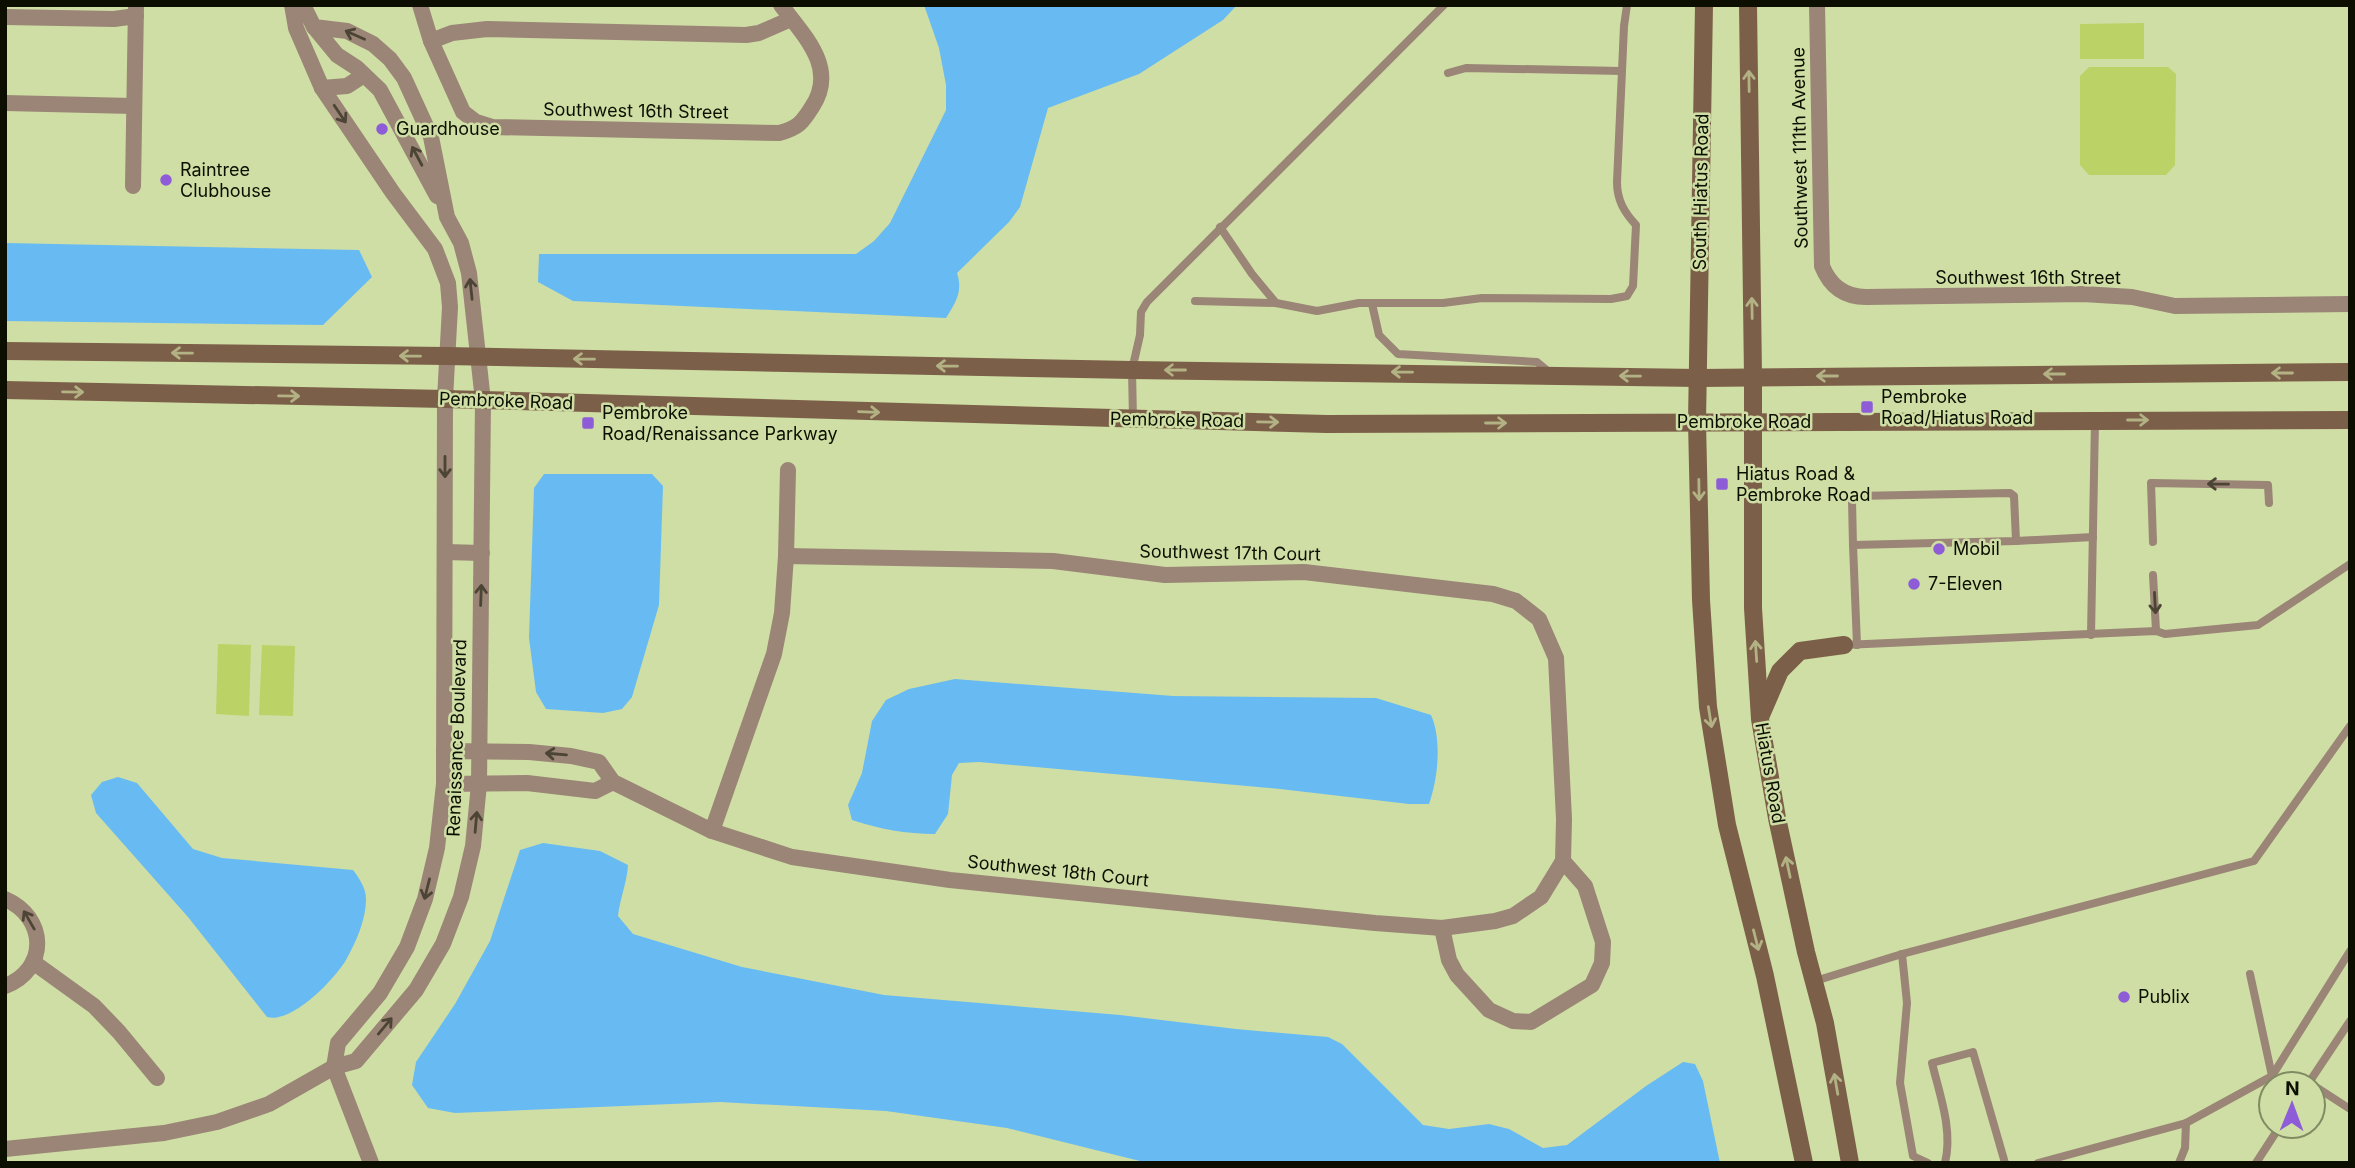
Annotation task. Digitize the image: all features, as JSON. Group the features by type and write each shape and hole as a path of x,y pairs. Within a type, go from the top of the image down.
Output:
{"main road":[{"name":"South Hiatus Road","path":"1698,378 1704,5"},
{"path":"1748,5 1753,376"},
{"path":"5,352 447,356 1698,378 2350,372"},
{"name":"Hiatus Road","path":"1753,376 1753,608 1760,719 1777,818 1806,952 1825,1023 1850,1163"},
{"path":"1698,378 1701,600 1708,707 1727,825 1765,976 1804,1163"},
{"name":"Pembroke Road","path":"5,390 445,399 1327,424 2350,420"},
{"path":"1760,719 1780,671 1800,651 1850,645"}],"street":[{"name":"Renaissance Boulevard","path":"292,5 296,28 322,88 439,257 448,283 450,307 445,399 444,784 437,848 425,899 407,947 380,993 338,1042 334,1067"},
{"path":"303,5 314,27 337,55 380,90 447,217"},
{"path":"421,5 431,41 452,33 487,29 746,35 759,33 791,19 781,5"},
{"name":"Southwest 111th Avenue","path":"1817,5 1822,266 1826,278 1833,286"},
{"path":"5,17 114,19 136,11 132,186"},
{"name":"Southwest 16th Street","path":"431,41 463,112 476,122 492,127 779,133 795,128 818,99 823,78 819,56 791,19"},
{"path":"314,27 347,31 373,44 390,59 404,78 431,137 447,217"},
{"path":"322,88 347,86 364,75"},
{"path":"5,103 133,106"},
{"name":"Renaissance Boulevard","path":"5,1149 164,1133 217,1122 270,1104 334,1067 356,1061 416,990 443,944 461,897 473,846 479,784 483,401 469,273 461,243 447,217"},
{"name":"Southwest 16th Street","path":"1833,286 1857,297 2083,295 2132,297 2175,306 2350,304"},
{"path":"712,831 774,654 782,613 788,470"},
{"path":"445,552 482,553"},
{"name":"Southwest 17th Court","path":"786,556 1053,561 1165,575 1304,572 1493,594 1516,601 1539,619 1556,657 1564,819 1563,861"},
{"name":"Southwest 18th Court","path":"444,751 529,752 598,762 613,782 712,831 792,857 950,880 1442,928 1513,916 1541,897 1563,861"},
{"path":"444,784 527,783 594,791 613,782"},
{"path":"1442,928 1449,960 1457,975 1489,1010 1513,1021 1531,1022 1592,985 1602,963 1603,942 1585,886 1563,861"},
{"path":"5,899 20,906 34,926 37,939 33,962 20,979 5,986"},
{"path":"33,962 94,1006 119,1031 157,1078"},
{"path":"334,1067 371,1163"}],"lane":[{"path":"1133,419 1132,370 1140,335 1141,312 1147,302 1444,5"},
{"path":"1195,301 1276,303 1317,311 1359,303 1443,303 1482,298 1611,299 1627,296 1633,286 1636,225 1624,212 1618,194 1627,5"},
{"path":"1448,73 1466,68 1622,71"},
{"path":"1220,227 1252,274 1276,303"},
{"path":"1372,304 1380,335 1398,354 1537,362 1551,374"},
{"path":"2091,635 2095,420"},
{"path":"2153,542 2151,483 2268,485 2270,503"},
{"path":"2017,541 2014,496 2010,493 1855,496 1852,501 1850,645 2156,631 2165,634 2258,625 2350,564"},
{"path":"1853,545 2093,537"},
{"path":"2153,575 2156,631"},
{"path":"1815,981 1902,954 2254,861 2350,726"},
{"path":"2276,1070 2350,951"},
{"path":"1902,954 1908,1003 1900,1083 1913,1156 1928,1163"},
{"path":"2250,974 2271,1070"},
{"path":"2319,1070 2350,1021"},
{"path":"1945,1163 1949,1146 1948,1135 1932,1063 1973,1052 2005,1163"},
{"path":"2038,1163 2186,1123 2257,1084"},
{"path":"2327,1095 2350,1109"},
{"path":"2179,1163 2185,1148 2186,1123"},
{"path":"2256,1163 2271,1140"}],"green space":[{"path":"2144,23 2144,59 2080,59 2080,24"},
{"path":"2089,67 2168,67 2176,74 2175,165 2166,175 2089,175 2080,165 2080,76"},
{"path":"218,644 251,645 249,716 216,714"},
{"path":"262,645 295,646 293,716 259,715"}],"water":[{"path":"924,5 1237,5 1223,20 1139,74 1048,108 1020,207 1009,222 957,273 958,296 946,318 573,301 538,282 539,254 856,254 874,241 890,223 946,110 946,85 939,48"},
{"path":"5,243 359,250 372,277 323,325 5,321"},
{"path":"544,474 652,474 663,486 659,605 632,697 622,709 603,713 546,709 536,692 529,638 534,488"},
{"path":"955,679 1173,696 1376,698 1431,715 1438,747 1435,783 1429,804 1409,804 1280,789 979,762 959,763 952,775 948,814 935,834 893,830 852,820 848,805 862,773 872,721 886,700 909,689"},
{"path":"118,777 137,783 193,849 222,858 353,870 366,895 362,923 346,960 322,989 288,1014 267,1017 188,917 96,813 91,795 102,782"},
{"path":"543,843 600,851 628,865 618,916 633,934 742,967 884,995 1120,1015 1328,1037 1342,1044 1423,1125 1449,1129 1489,1124 1509,1129 1543,1148 1567,1145 1683,1062 1695,1064 1703,1081 1720,1163 1148,1163 1007,1128 886,1111 720,1102 455,1113 428,1108 412,1085 416,1062 455,1004 490,941 520,850"}],"place":[{"name":"Guardhouse","path":"382,129"},
{"name":"Raintree Clubhouse","path":"166,180"},
{"name":"Pembroke Road/Hiatus Road","path":"1867,407"},
{"name":"Pembroke Road/Renaissance Parkway","path":"588,423"},
{"name":"Hiatus Road & Pembroke Road","path":"1722,484"},
{"name":"Mobil","path":"1939,549"},
{"name":"7-Eleven","path":"1914,584"},
{"name":"Publix","path":"2124,997"}]}
